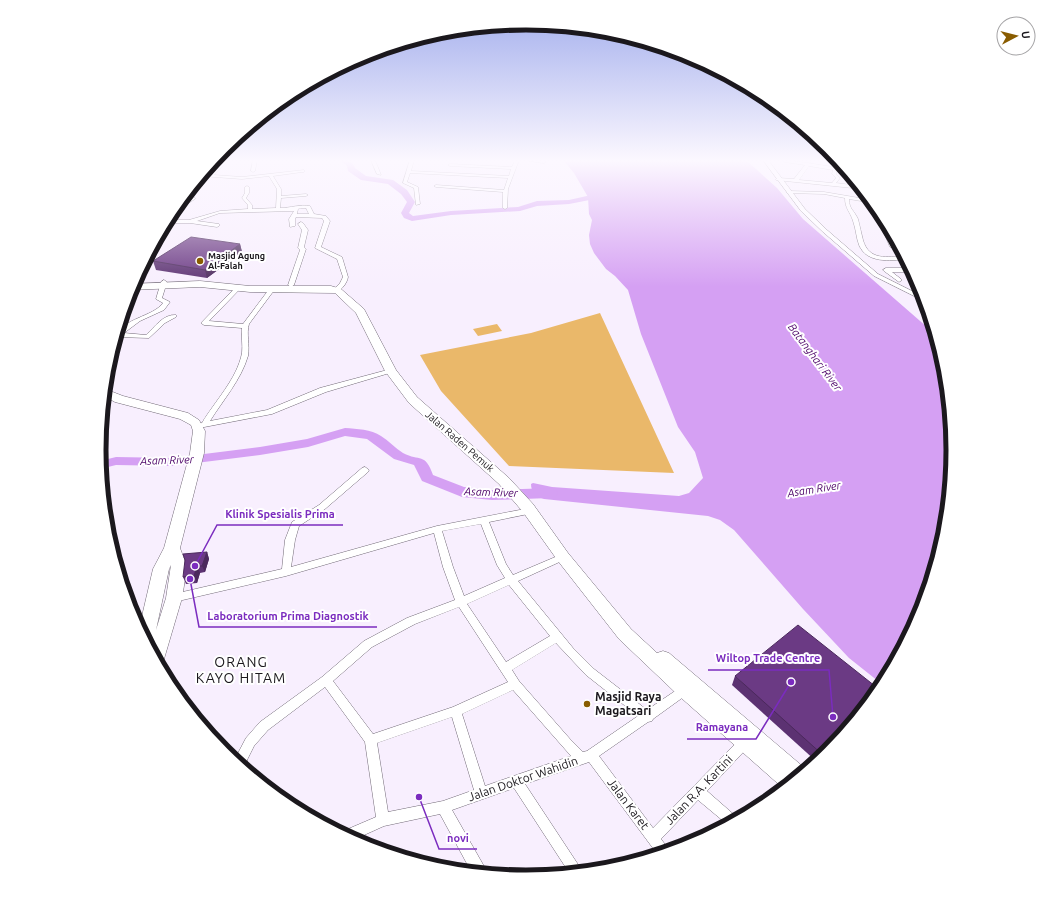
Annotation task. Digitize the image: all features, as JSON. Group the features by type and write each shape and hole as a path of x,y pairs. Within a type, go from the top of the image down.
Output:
{"highway":[{"path":"140,285 198,280 247,286 290,285 339,288"},
{"path":"142,282 148,284"},
{"path":"163,283 208,284 237,289 272,290 339,288"},
{"name":"Jalan Raden Pemuk","path":"339,288 354,308 360,311 391,371 413,400 504,481 529,509 563,557 625,634 685,690 788,779"},
{"path":"109,394 119,399 184,416 202,425 197,453 172,548 161,569 147,631"},
{"path":"157,652 174,598 179,568 172,548"},
{"name":"Jalan Raden Pemuk","path":"616,621 631,631 693,683 796,773"}],"street":[{"path":"247,202 250,205 250,210"},
{"path":"278,209 279,202"},
{"path":"505,202 505,208"},
{"path":"797,202 808,216 876,275 916,296"},
{"path":"847,202 847,206 852,209 858,225 861,243 866,251 873,257 899,258"},
{"path":"189,222 218,212 293,209 301,206 309,207 314,216"},
{"path":"292,226 296,209 293,209"},
{"path":"294,215 324,217 327,222 318,248"},
{"path":"173,221 217,225"},
{"path":"290,285 303,249 301,248 305,230 301,224"},
{"path":"888,236 893,248"},
{"path":"303,249 318,248 338,254 340,265 346,274 339,288"},
{"path":"899,280 886,270 905,270"},
{"path":"124,330 138,320 165,307 167,302 159,296 163,283"},
{"path":"237,289 204,323 244,326"},
{"path":"202,425 233,384 239,372 246,349 244,326 272,290"},
{"path":"122,334 148,336 162,322 174,316"},
{"path":"202,425 269,412 322,390 391,371"},
{"path":"286,572 290,540 295,524 322,508 365,470"},
{"path":"174,598 286,572 437,529 529,509"},
{"path":"484,520 502,565 511,580 579,663 648,717"},
{"name":"Jalan Karet","path":"437,529 448,567 461,602 504,669 515,684 566,743 587,757 661,849"},
{"path":"241,759 250,742 264,726 326,680 368,644 411,621 461,602 563,557"},
{"path":"504,669 558,637"},
{"path":"326,680 371,740 383,820"},
{"path":"371,740 456,711 515,684"},
{"name":"Jalan Doktor Wahidin","path":"353,834 383,820 443,806 587,757 648,717 685,690"},
{"path":"456,711 481,794"},
{"name":"Jalan R.A. Kartini","path":"653,838 746,742"},
{"path":"516,782 574,868"},
{"path":"698,791 730,818"},
{"path":"443,806 477,868"}],"shaded area":[{"path":"600,313 674,473 509,466 441,391 420,355 531,333"},
{"path":"497,324 502,331 478,336 473,329"}],"water":[{"name":"Batanghari River","path":"588,202 789,202 803,219 928,328 938,368 946,423 946,478 943,505 932,559 924,586 903,636 878,681 849,658 803,609 734,530 720,520 708,516 544,499 533,492 531,484 533,483 552,487 679,496 689,493 703,478 695,452 678,427 641,334 628,290 606,269 594,253 590,244 589,235 592,220 589,214"}],"building":[{"path":"191,237 240,244 205,270 153,261"},
{"path":"207,552 202,566 197,566 194,576 183,577 185,560 183,554"},
{"path":"798,625 875,686 842,728 819,752 735,676"}],"waterway":[{"path":"411,202 405,213 412,219 451,213 520,209 537,203 568,202"},
{"name":"Asam River","path":"106,464 116,461 172,462 260,451 308,443 345,432 370,435 376,438 399,456 419,462 423,466 427,478 462,492 492,495 551,493"}],"place":[{"name":"Masjid Agung Al-Falah","path":"200,261"},
{"name":"Klinik Spesialis Prima","path":"195,566"},
{"name":"Laboratorium Prima Diagnostik","path":"190,579"},
{"name":"Ramayana","path":"791,682"},
{"name":"Masjid Raya Magatsari","path":"587,704"},
{"name":"Wiltop Trade Centre","path":"833,717"},
{"name":"novi","path":"419,797"}],"district":[{"name":"ORANG KAYO HITAM","path":"241,670"}]}
